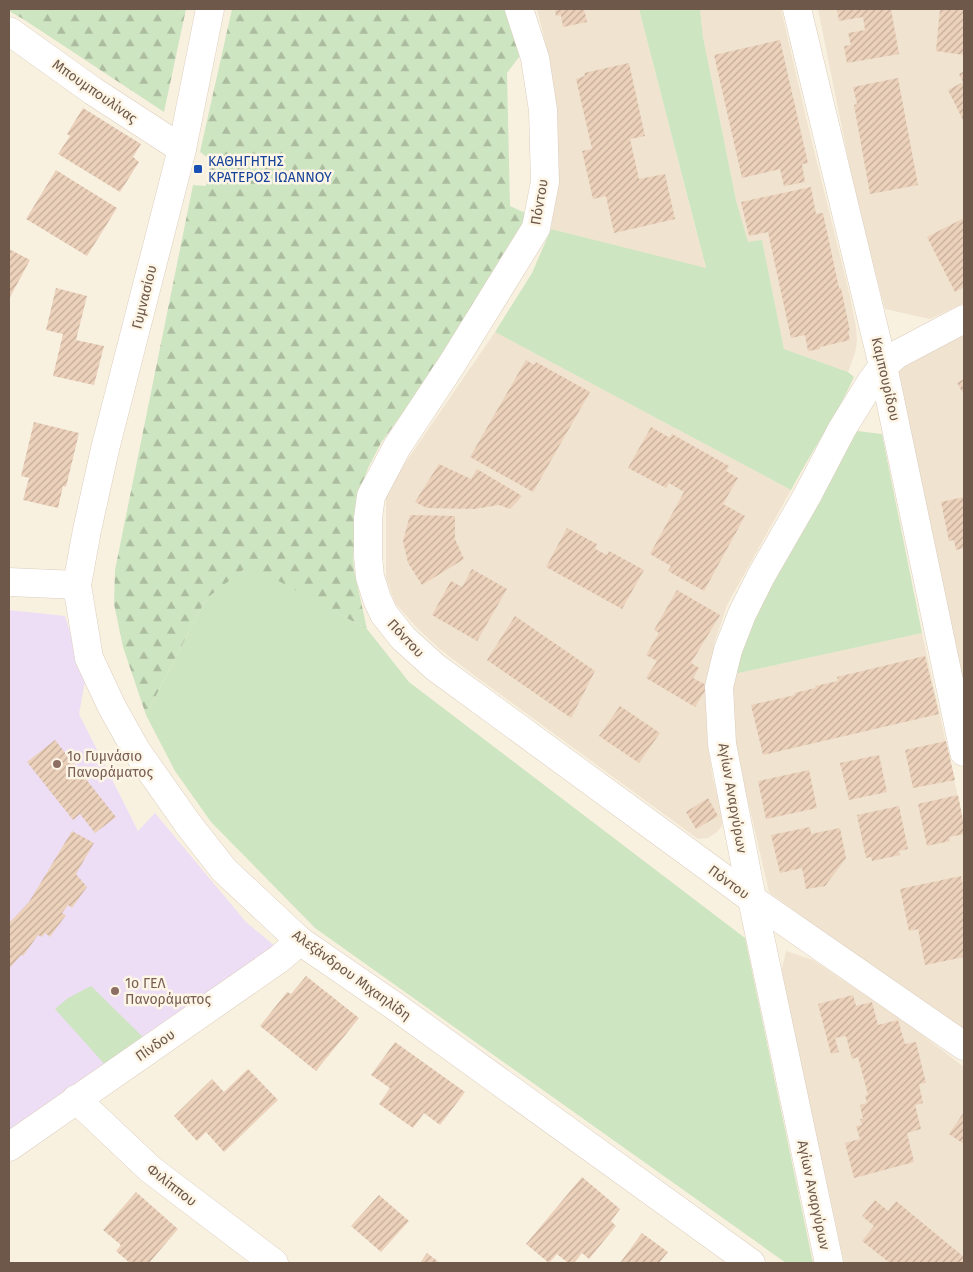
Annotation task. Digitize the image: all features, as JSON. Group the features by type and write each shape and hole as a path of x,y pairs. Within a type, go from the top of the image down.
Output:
{"street":[{"name":"Γυμνασίου","path":"78,585 87,530 105,449 182,148 210,9"},
{"name":"Πόντου","path":"519,9 535,58 543,110 545,182 536,228 452,364 397,447 370,496 367,538 370,577 384,614 403,638 429,662 752,899 964,1046"},
{"name":"Καμπουρίδου","path":"797,9 883,366 964,752"},
{"name":"Μπουμπουλίνας","path":"9,31 115,106 182,148"},
{"name":"Αγίων Αναργύρων","path":"829,1263 752,899 722,744 719,687 728,650 742,614 842,429 864,393 883,366 907,348 964,319"},
{"path":"9,582 78,585"},
{"name":"Aλεξάνδρου Mιχαηλίδη","path":"78,585 89,658 112,707 136,750 224,870 300,941 396,1007 751,1263"},
{"name":"Πίνδου","path":"9,1147 280,959 300,941"},
{"name":"Φιλίππου","path":"76,1099 150,1169 274,1263"}],"shaded area":[{"path":"537,9 639,9 706,269 551,229 559,171 556,104 546,45"},
{"path":"700,9 781,9 856,327 857,341 855,353 848,372 784,349 762,240 748,243 736,200 703,37"},
{"path":"818,9 964,9 964,303 930,319 885,309 855,193"},
{"path":"495,332 791,490 727,605 715,641 708,686 708,747 713,779 723,817 722,826 708,838 698,839 475,676 441,650 418,629 395,603 386,578 386,497 397,475"},
{"path":"964,335 964,684 895,371"},
{"path":"9,610 65,616 85,681 79,714 138,831 155,813 246,922 281,951 9,1139"},
{"path":"922,633 964,825 964,1033 769,892 733,736 731,693 734,674"},
{"path":"786,951 813,960 901,1019 964,1067 964,1263 844,1263 781,973"}],"green space":[{"path":"9,9 186,9 164,112 9,11"},
{"path":"232,9 505,9 522,53 507,73 510,206 532,216 441,359 381,443 368,468 361,487 353,556 354,570 367,629 249,565 206,599 146,715 123,647 114,604 115,570 193,185 206,186 211,160 200,152"},
{"path":"639,9 700,9 703,37 736,200 748,242 762,240 784,349 848,372 854,377 791,490 495,332 532,273 551,229 706,268"},
{"path":"857,431 882,434 922,633 734,674 739,651 760,600"},
{"path":"249,564 367,629 409,682 745,938 813,1263 786,1263 315,928 211,822 175,771 146,715 206,599"},
{"path":"91,986 147,1041 107,1067 55,1009 68,998"}],"building":[{"path":"555,9 584,9 587,22 563,27 561,15 556,16"},
{"path":"837,9 891,9 899,54 847,63 844,46 851,45 848,33 865,30 863,17 839,21"},
{"path":"940,9 964,9 964,55 936,51"},
{"path":"780,40 808,163 802,164 805,182 784,186 780,169 742,178 714,55"},
{"path":"629,63 645,136 630,139 639,179 665,174 675,219 614,233 606,196 593,199 582,151 592,149 576,79 585,76 584,73"},
{"path":"964,71 964,122 948,90 963,82 959,74"},
{"path":"898,78 918,185 870,194 854,105 857,104 853,87"},
{"path":"83,108 141,144 133,157 139,162 120,192 58,154 70,136 67,134"},
{"path":"56,170 117,208 87,256 26,219"},
{"path":"811,187 816,214 823,213 839,288 841,288 850,331 848,331 850,340 808,351 805,335 791,338 768,232 749,236 741,202"},
{"path":"964,218 964,287 955,292 927,237"},
{"path":"9,249 30,260 9,299"},
{"path":"56,288 87,296 76,340 104,346 94,385 53,376 63,334 46,330"},
{"path":"526,360 534,365 536,362 590,392 533,492 470,457"},
{"path":"964,379 964,395 957,383"},
{"path":"34,422 79,433 66,487 63,486 58,508 23,500 29,478 21,476"},
{"path":"651,427 670,438 672,434 729,466 726,471 738,478 723,504 745,516 704,591 668,571 671,566 650,554 684,492 669,483 666,488 628,468"},
{"path":"439,464 471,479 477,469 522,496 510,509 499,505 474,509 427,508 415,502"},
{"path":"964,497 964,548 956,550 954,540 949,541 941,502"},
{"path":"410,515 455,516 455,539 464,559 422,585 408,563 403,541"},
{"path":"567,528 597,544 595,549 607,555 609,551 644,570 622,609 546,567"},
{"path":"472,569 507,589 477,641 432,615 451,581 462,587"},
{"path":"677,590 720,615 691,663 699,668 693,678 708,686 695,707 646,678 657,661 646,655 659,633 654,630"},
{"path":"515,616 595,671 571,718 487,660"},
{"path":"925,656 939,714 763,755 751,705 795,695 794,693 816,688 815,686 838,681 837,677"},
{"path":"620,706 660,733 639,763 599,736"},
{"path":"55,740 116,817 95,833 80,814 73,820 27,762"},
{"path":"946,741 955,780 913,788 905,750"},
{"path":"879,755 887,792 849,800 840,763"},
{"path":"809,770 817,808 766,819 758,781"},
{"path":"958,795 964,834 949,837 950,841 927,846 918,804"},
{"path":"708,798 718,816 696,829 686,812"},
{"path":"899,806 908,849 899,851 900,855 872,861 871,857 866,858 857,815"},
{"path":"810,827 811,834 840,828 846,858 825,886 806,889 802,868 780,873 771,835"},
{"path":"72,831 94,843 76,874 87,887 72,908 68,905 62,913 66,915 50,937 45,933 42,937 38,935 23,956 21,955 9,969 9,923 29,902"},
{"path":"961,876 964,890 964,957 925,965 918,929 909,931 900,889"},
{"path":"306,976 359,1018 316,1071 260,1026 287,992 291,994"},
{"path":"853,995 856,1006 872,1002 878,1025 898,1020 905,1044 916,1042 926,1083 919,1084 923,1103 915,1105 921,1129 907,1133 914,1162 854,1178 845,1143 860,1139 856,1126 862,1125 860,1119 863,1119 860,1105 867,1103 865,1096 868,1095 858,1057 852,1059 846,1036 835,1038 839,1052 831,1054 818,1004"},
{"path":"395,1042 465,1092 440,1125 424,1113 413,1128 379,1104 390,1088 371,1075"},
{"path":"248,1069 278,1100 224,1152 206,1132 197,1141 174,1116 212,1079 224,1092"},
{"path":"964,1112 964,1144 949,1134"},
{"path":"582,1177 620,1209 611,1221 616,1226 589,1259 582,1253 574,1263 568,1263 557,1254 549,1263 526,1244"},
{"path":"136,1192 178,1229 149,1263 130,1263 116,1251 121,1245 103,1230"},
{"path":"379,1195 409,1221 381,1252 351,1226"},
{"path":"875,1200 888,1211 896,1201 964,1257 964,1263 890,1263 862,1241 874,1226 862,1216"},
{"path":"642,1233 668,1252 659,1263 620,1263"},
{"path":"427,1253 440,1263 420,1263"}],"place":[{"name":"ΚΑΘΗΓΗΤΗΣ ΚΡΑΤΕΡΟΣ ΙΩΑΝΝΟΥ","path":"198,169"},
{"name":"1ο Γυμνάσιο Πανοράματος","path":"57,764"},
{"name":"1ο ΓΕΛ Πανοράματος","path":"115,991"}]}
